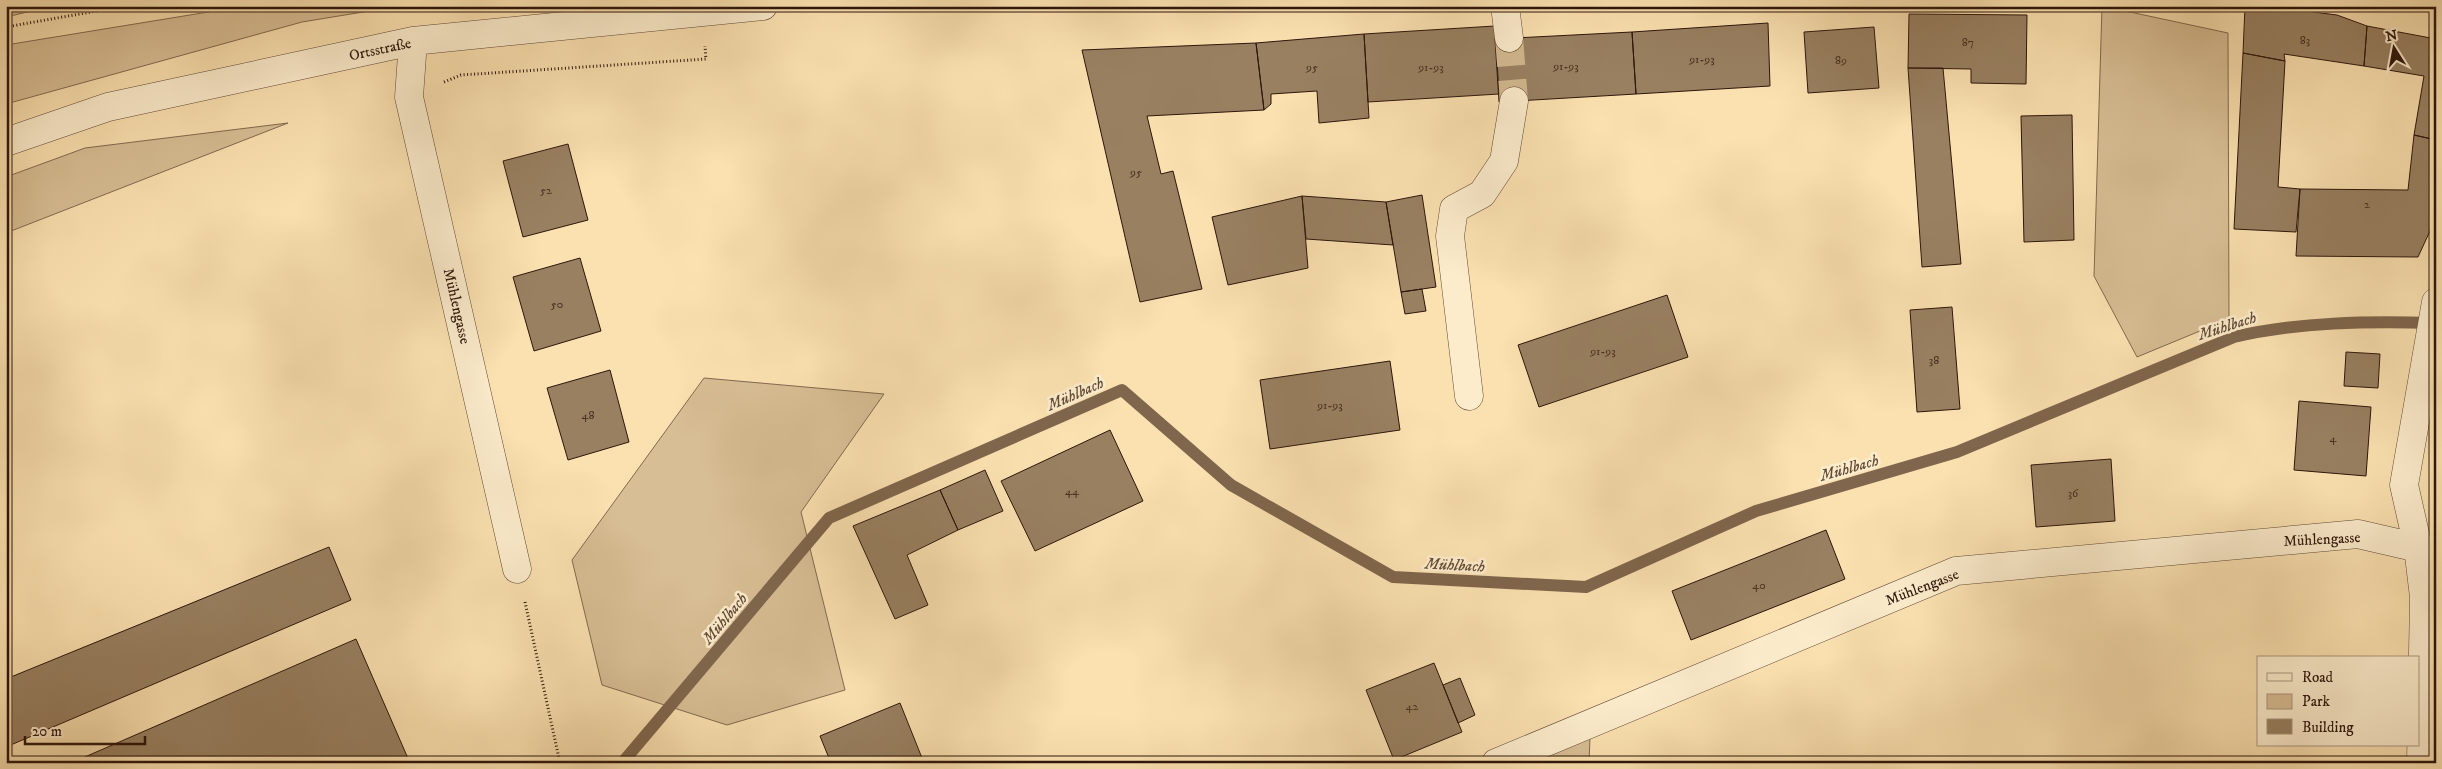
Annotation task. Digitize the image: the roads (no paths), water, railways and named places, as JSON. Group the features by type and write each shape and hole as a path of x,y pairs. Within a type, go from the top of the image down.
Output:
{"street":[{"name":"Ortsstraße","path":"6,142 108,107 413,41 763,6"},
{"path":"1505,6 1508,38"},
{"name":"Mühlengasse","path":"413,41 409,97 517,570"},
{"path":"1469,396 1450,236 1454,209 1482,194 1504,161 1514,101"},
{"path":"2420,763 2427,549 2404,485 2435,305"},
{"name":"Mühlengasse","path":"1496,763 1956,571 2358,534 2427,549"}],"waterway":[{"name":"Mühlbach","path":"622,763 829,518 1122,390 1231,485 1393,577 1586,587 1756,511 1957,452 2234,337 2308,325 2384,322 2434,323"}],"tunnel":[{"path":"1509,38 1514,101"}]}
